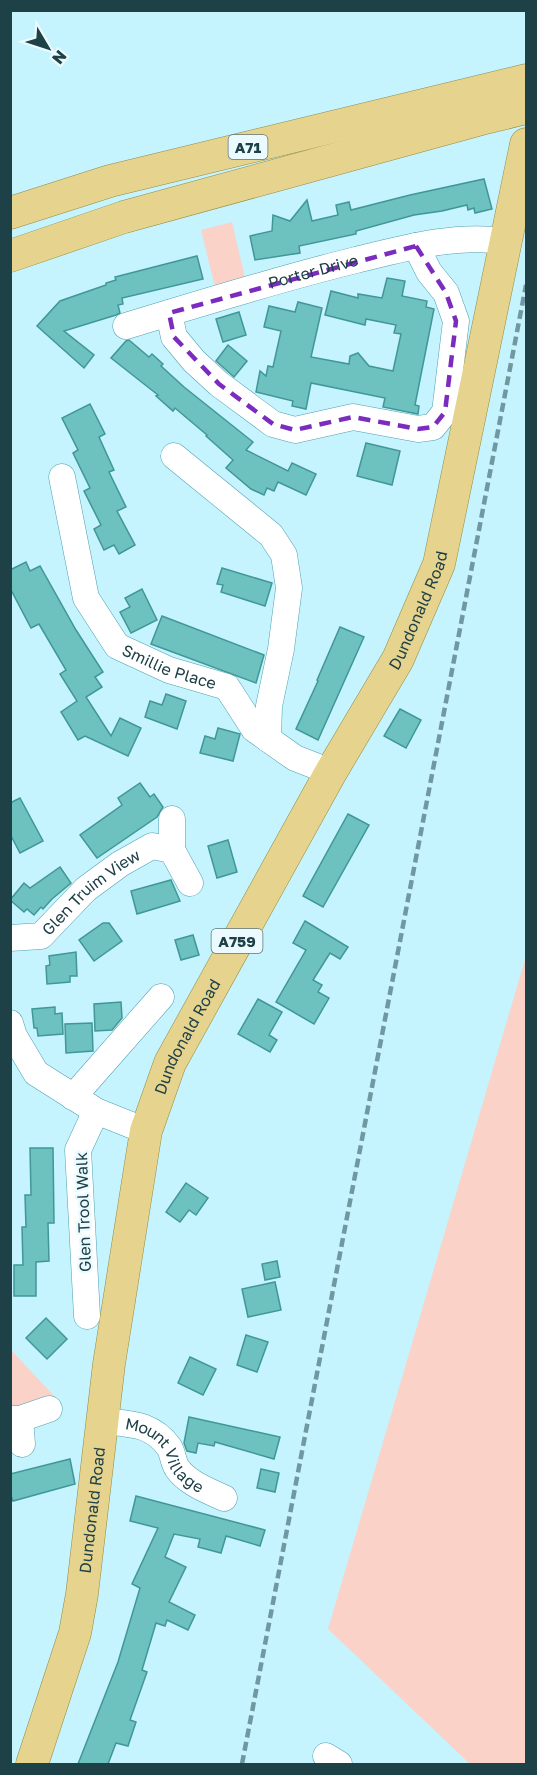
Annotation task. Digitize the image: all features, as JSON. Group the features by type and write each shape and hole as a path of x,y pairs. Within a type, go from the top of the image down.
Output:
{"main road":[{"name":"A71","path":"10,213 110,181 488,87 526,80"},
{"name":"A71","path":"10,256 124,217 526,108"},
{"name":"Dundonald Road","path":"32,1764 75,1633 82,1594 109,1364 146,1131 170,1063 331,772 398,659 439,564 526,144"}],"street":[{"name":"Porter Drive","path":"126,326 307,272 416,246 478,238 505,241"},
{"path":"170,313 174,337 194,361 219,384 273,424 295,430 353,417 418,429 433,427 445,412 456,321 446,293 429,272 416,246"},
{"path":"174,456 271,535 284,555 289,588 281,649 269,706 268,739"},
{"name":"Smillie Place","path":"62,477 86,598 117,646 169,670 227,687 254,729 295,758 331,772"},
{"path":"172,819 172,850 190,883"},
{"name":"Glen Truim View","path":"10,938 41,936 86,889 120,864 152,846 172,850"},
{"path":"73,1096 161,997"},
{"path":"10,1023 19,1062 96,1110 146,1131"},
{"name":"Glen Trool Walk","path":"87,1316 78,1150 96,1110"},
{"path":"18,1427 50,1409"},
{"name":"Mount Village","path":"103,1421 136,1425 157,1432 171,1449 177,1469 195,1484 224,1498"}],"highlighted area":[{"path":"416,246 446,293 456,321 445,412 433,427 418,429 353,417 295,430 273,424 219,384 174,337 169,313"}],"shaded area":[{"path":"232,222 246,282 216,291 201,230"},
{"path":"526,956 526,1764 470,1764 328,1629"},
{"path":"10,1349 57,1399 49,1403 11,1411"}],"building":[{"path":"484,179 492,209 475,213 474,208 468,210 467,205 414,215 356,231 356,234 299,246 300,253 255,260 250,236 272,231 273,215 290,221 307,200 312,221 338,215 336,205 349,202 351,210"},
{"path":"197,256 203,279 122,298 123,304 118,305 120,313 64,331 94,355 84,368 37,326 60,301 106,285 116,280 115,277"},
{"path":"387,278 405,281 402,296 427,301 426,307 434,309 415,405 419,406 418,414 383,407 385,398 311,383 306,409 292,406 293,401 256,392 260,371 266,376 268,366 273,367 281,331 264,327 269,306 295,312 298,302 322,308 311,357 349,364 350,356 358,353 369,366 393,371 401,334 394,333 396,325 366,319 365,325 325,315 331,291 358,298 358,294 382,298"},
{"path":"239,312 246,335 223,342 216,319"},
{"path":"129,340 149,357 152,354 163,364 161,366 184,387 253,442 246,450 288,471 292,463 316,474 306,495 278,482 274,491 267,488 264,495 251,489 226,468 233,460 207,435 175,408 173,411 156,396 158,395 111,358"},
{"path":"228,345 247,361 234,377 216,361"},
{"path":"90,404 105,434 99,437 114,470 109,472 126,507 117,511 135,545 119,554 114,545 104,550 94,529 101,525 84,491 90,488 73,453 78,450 62,418"},
{"path":"366,443 400,451 392,485 357,476"},
{"path":"26,562 30,571 40,566 103,672 95,677 102,687 86,697 111,736 120,718 141,728 128,756 85,736 78,740 61,712 77,701 60,674 66,670 39,624 31,628 10,588 10,570"},
{"path":"222,568 272,583 265,606 221,592 223,585 217,584"},
{"path":"142,589 157,620 131,633 120,612 130,607 125,598"},
{"path":"162,616 264,655 256,683 151,644"},
{"path":"340,627 364,637 318,740 296,729"},
{"path":"166,694 186,701 177,729 145,717 150,701 162,705"},
{"path":"400,709 421,720 406,748 384,736"},
{"path":"218,728 240,734 233,761 200,753 205,736 215,739"},
{"path":"140,783 150,797 154,794 163,807 157,817 97,858 80,835 122,805 118,798"},
{"path":"20,798 43,841 20,853 10,834 10,803"},
{"path":"348,814 369,825 323,907 303,896"},
{"path":"228,840 237,872 217,878 208,846"},
{"path":"60,867 71,883 34,915 27,909 24,912 10,900 24,883 30,888"},
{"path":"171,880 180,901 137,914 131,891"},
{"path":"305,921 348,947 340,959 330,953 313,980 322,985 318,992 329,998 314,1024 276,1002 306,950 293,943"},
{"path":"103,923 109,923 122,941 94,961 79,940"},
{"path":"193,935 199,955 181,960 175,940"},
{"path":"76,952 77,976 70,976 70,982 47,984 46,966 50,965 49,956"},
{"path":"258,999 282,1012 269,1035 277,1040 270,1052 238,1034"},
{"path":"121,1002 122,1018 112,1030 95,1031 94,1004"},
{"path":"55,1007 55,1014 62,1013 63,1034 38,1036 37,1028 34,1028 32,1009"},
{"path":"92,1023 93,1051 66,1053 65,1024"},
{"path":"30,1148 53,1148 54,1223 48,1223 49,1261 36,1262 36,1296 14,1296 14,1265 23,1265 22,1227 26,1227 25,1195 31,1195"},
{"path":"186,1183 208,1198 196,1215 189,1210 180,1222 166,1212"},
{"path":"277,1261 280,1277 265,1280 262,1264"},
{"path":"275,1282 281,1310 248,1317 242,1289"},
{"path":"46,1318 67,1339 47,1359 26,1338"},
{"path":"246,1335 268,1342 257,1372 237,1365"},
{"path":"190,1357 216,1369 203,1395 178,1383"},
{"path":"189,1417 280,1437 274,1459 215,1442 214,1446 198,1443 196,1453 187,1451 184,1443"},
{"path":"70,1459 75,1484 13,1501 10,1493 10,1474"},
{"path":"261,1469 279,1473 275,1492 257,1488"},
{"path":"136,1496 265,1530 260,1546 226,1536 221,1553 198,1547 200,1539 174,1534 165,1557 186,1567 169,1602 195,1615 188,1630 167,1620 165,1626 156,1623 142,1670 147,1672 130,1720 136,1722 128,1746 116,1743 108,1764 78,1764 118,1662 140,1588 132,1584 158,1528 130,1521"}],"railway":[{"path":"242,1764 526,285"}]}
